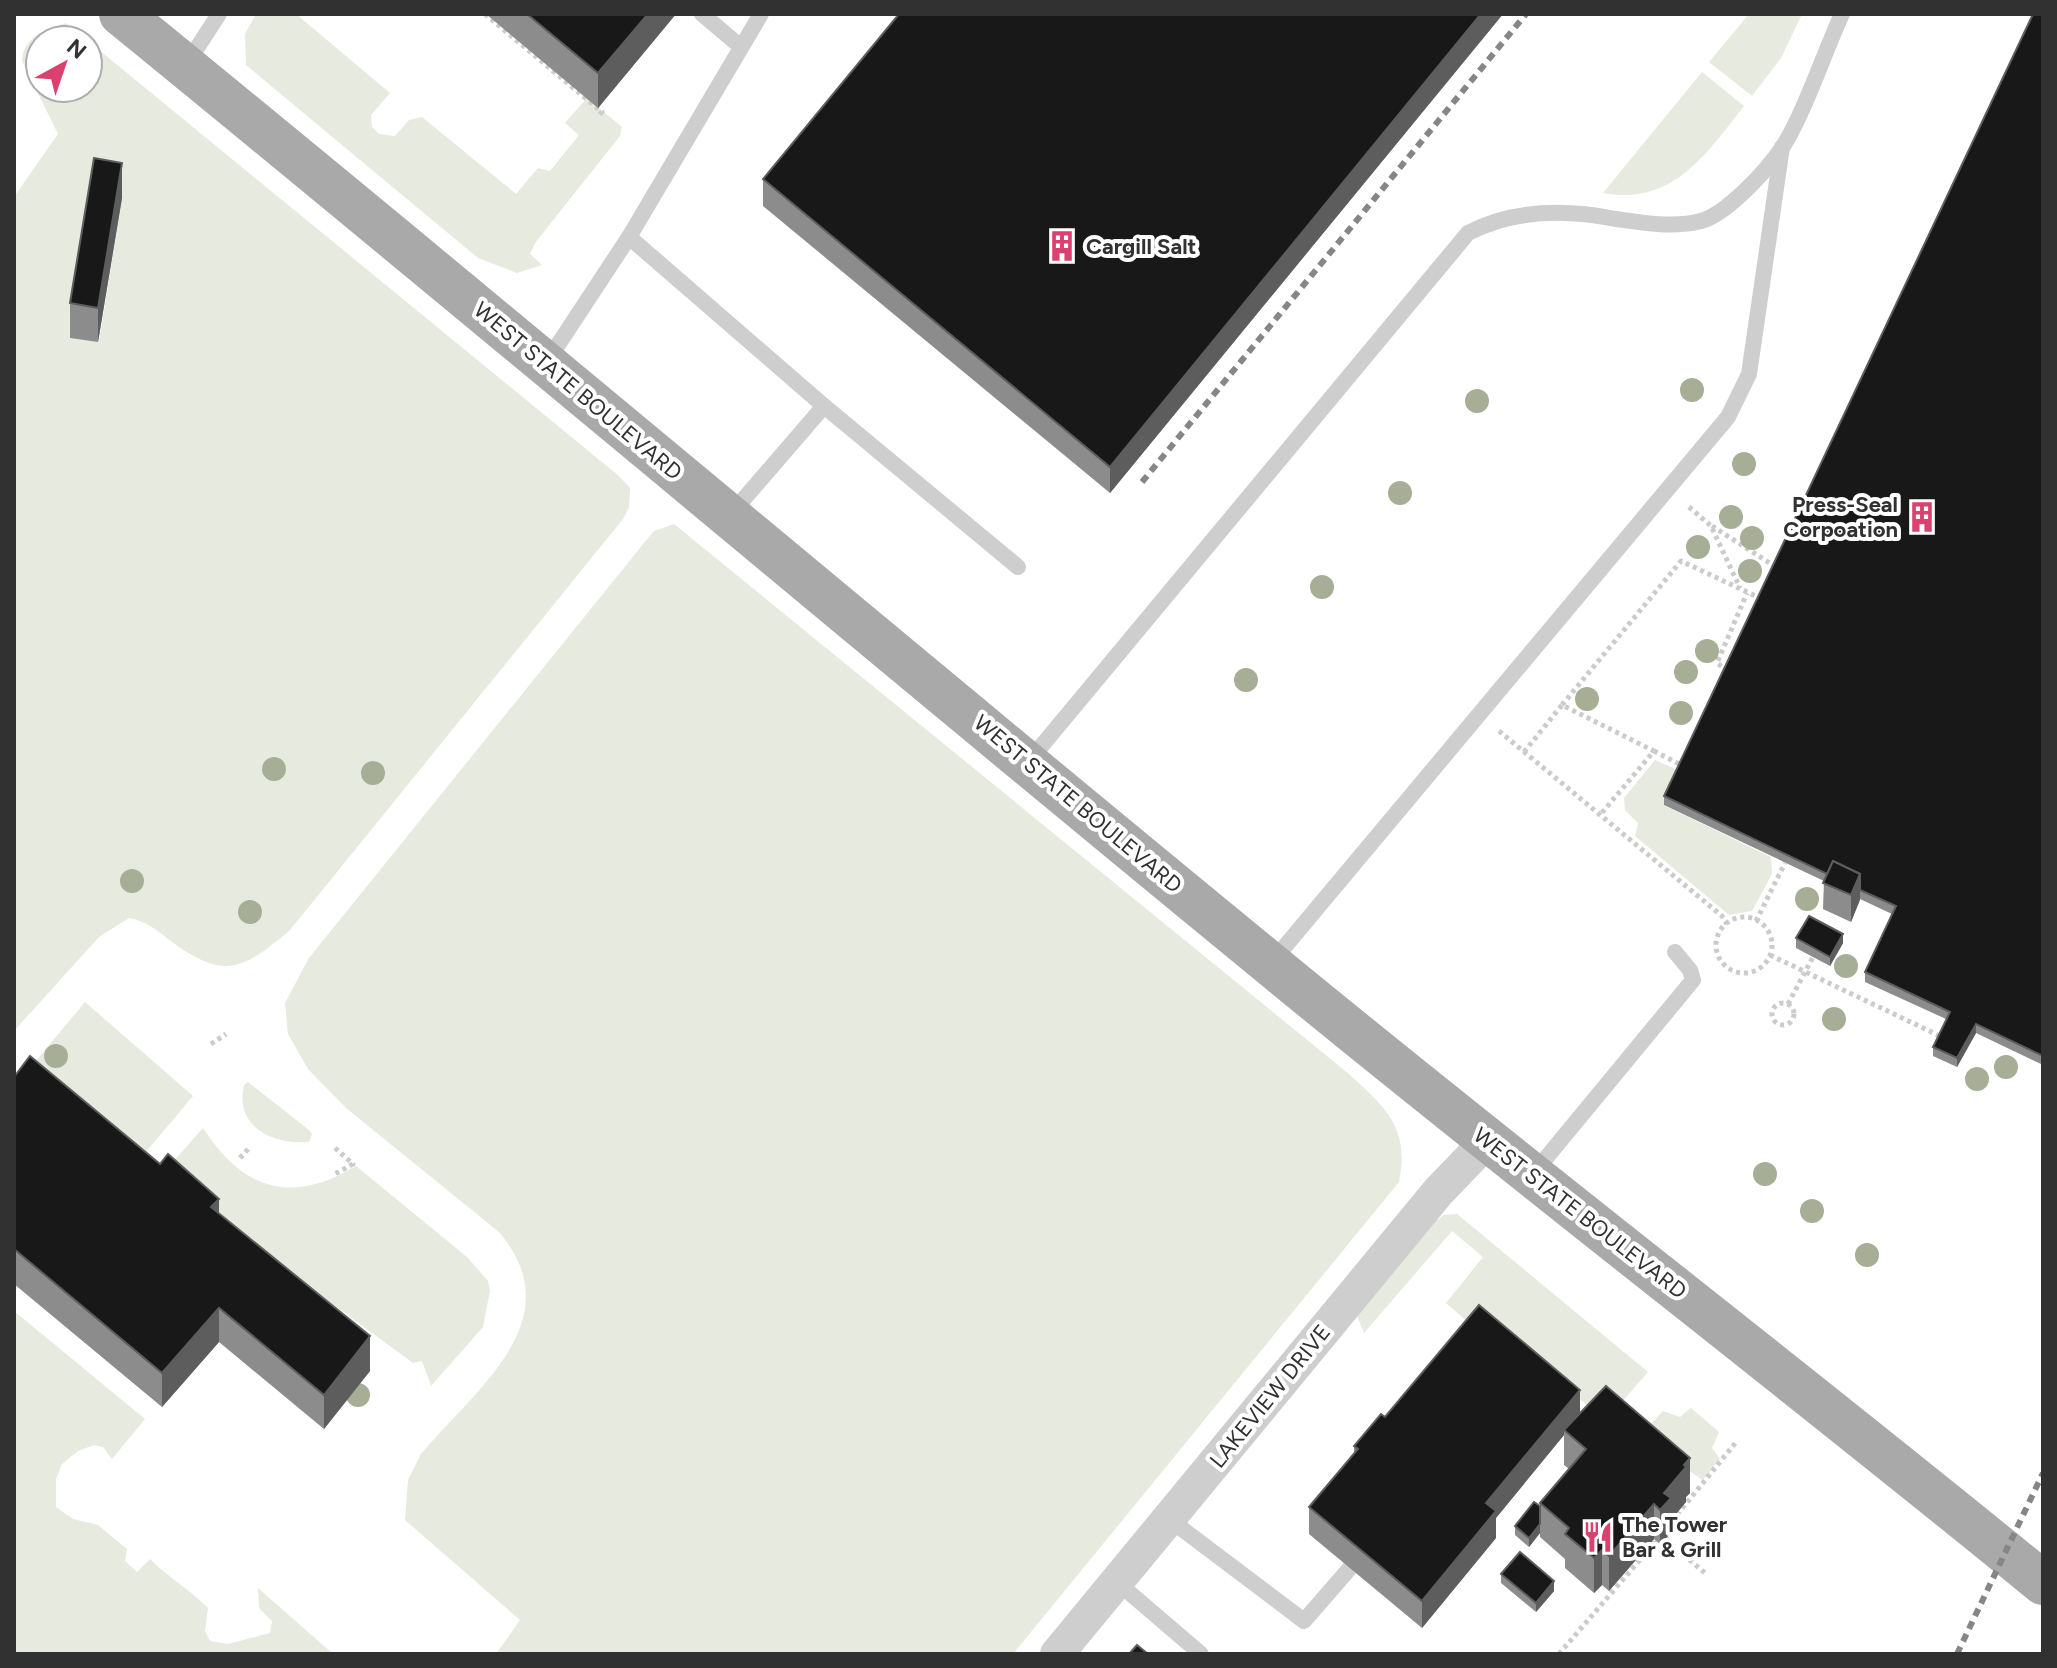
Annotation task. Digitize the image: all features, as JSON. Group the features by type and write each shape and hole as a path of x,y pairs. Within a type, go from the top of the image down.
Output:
{"main road":[{"name":"WEST STATE BOULEVARD","path":"121,14 1270,964 1531,1176 1861,1433 2043,1583"}],"street":[{"name":"LAKEVIEW DRIVE","path":"1057,1654 1438,1192 1487,1141"}],"lane":[{"path":"186,67 219,14"},
{"path":"702,14 741,47"},
{"path":"546,364 629,237 761,14"},
{"path":"1270,964 1728,417 1749,374 1782,147 1842,14"},
{"path":"1028,762 1468,233 1495,219 1550,213 1591,214 1644,223 1703,220 1748,187 1782,147"},
{"path":"629,237 824,406 1018,567"},
{"path":"729,517 824,406"},
{"path":"1531,1176 1693,980 1690,970 1675,952"},
{"path":"1169,1519 1304,1621 1350,1568"},
{"path":"1117,1582 1201,1654"}],"path":[{"path":"485,14 602,112 597,117"},
{"path":"1683,502 1711,526 1776,567"},
{"path":"1711,526 1740,589"},
{"path":"1524,752 1681,561 1762,599"},
{"path":"1728,671 1717,663 1747,593"},
{"path":"1562,705 1683,766"},
{"path":"1493,727 1722,916 1727,924"},
{"path":"1600,815 1654,751"},
{"path":"1756,921 1785,863"},
{"path":"1743,917 1756,921 1771,938 1770,955 1765,964 1749,972 1740,972 1724,964 1716,944 1727,924 1743,917"},
{"path":"1770,955 1942,1037"},
{"path":"1788,1004 1813,957"},
{"path":"1777,1004 1788,1004 1793,1009 1792,1019 1783,1025 1777,1023 1773,1010 1777,1004"},
{"path":"211,1044 226,1034"},
{"path":"240,1158 249,1148"},
{"path":"335,1148 353,1164 335,1174"},
{"path":"1559,1654 1655,1541 1662,1546 1674,1531 1667,1527 1737,1441"},
{"path":"1666,1540 1705,1573"}],"shaded area":[{"path":"256,14 296,14 390,93 371,115 372,127 379,134 395,136 409,120 422,117 516,194 538,168 550,171 579,135 565,123 587,98 622,127 620,136 535,243 530,254 542,265 517,273 478,258 246,65 245,34"},
{"path":"1749,14 1802,14 1781,58 1752,96 1709,62"},
{"path":"104,54 630,488 629,507 623,519 290,930 257,955 230,966 203,961 150,926 129,918 99,937 14,1031 14,197 58,134 43,104 104,104","holes":["122,198 99,342 70,338"]},
{"path":"1702,72 1744,106 1716,142 1686,172 1668,184 1649,192 1628,195 1603,193"},
{"path":"674,524 1349,1074 1384,1109 1398,1133 1402,1163 1399,1182 1013,1654 496,1654 520,1620 405,1520 408,1480 421,1454 489,1379 508,1352 521,1324 526,1295 519,1264 499,1232 346,1108 308,1069 288,1034 285,1003 309,958 644,543 654,531"},
{"path":"1655,760 1680,771 1665,806 1771,857 1772,874 1752,911 1729,915 1635,836 1638,823 1625,810 1624,798"},
{"path":"85,1002 193,1096 129,1172 14,1087"},
{"path":"248,1082 309,1130 312,1134 309,1142 270,1137 251,1123 242,1100 244,1085"},
{"path":"203,1128 235,1166 252,1178 270,1185 310,1185 356,1166 467,1257 488,1281 490,1291 483,1327 431,1386 422,1361 413,1363 179,1191 171,1164"},
{"path":"1457,1214 1648,1372 1600,1427 1588,1406 1488,1323 1470,1324 1446,1303 1483,1257 1452,1231 1364,1333 1357,1316 1434,1222 1444,1215"},
{"path":"14,1311 145,1419 112,1459 103,1447 94,1445 78,1451 62,1464 56,1479 56,1507 73,1519 98,1525 127,1549 125,1561 137,1572 150,1559 201,1601 208,1608 205,1631 210,1641 228,1644 270,1633 272,1621 259,1608 258,1588 333,1654 14,1654"},
{"path":"1691,1408 1719,1432 1712,1448 1720,1459 1703,1480 1685,1468 1646,1429 1663,1411 1680,1417"}],"building":[{"path":"527,14 648,14 598,73"},
{"name":"Cargill Salt","path":"899,14 1481,14 1110,467 763,179"},
{"name":"Press-Seal Corpoation","path":"2033,14 2043,14 2043,1056 1976,1024 1957,1058 1933,1047 1950,1012 1865,972 1896,906 1860,890 1860,874 1833,861 1827,874 1664,796"},
{"path":"94,158 122,163 98,308 70,303"},
{"path":"1833,861 1860,874 1851,895 1823,883"},
{"path":"1809,916 1843,934 1830,957 1796,938"},
{"path":"30,1056 160,1164 168,1154 219,1199 211,1207 370,1336 324,1395 219,1308 162,1373 14,1249 14,1077"},
{"path":"1479,1305 1580,1390 1486,1503 1496,1511 1422,1601 1309,1507 1358,1449 1354,1446 1381,1414 1385,1417"},
{"path":"1606,1386 1690,1458 1664,1493 1671,1498 1660,1510 1654,1504 1609,1556 1602,1550 1594,1558 1565,1534 1569,1528 1540,1503 1586,1449 1564,1430"},
{"path":"1534,1502 1540,1506 1540,1524 1529,1538 1515,1526"},
{"path":"1520,1552 1554,1581 1536,1603 1501,1574"},
{"path":"1137,1645 1148,1654 1129,1654"}],"railway":[{"path":"1142,482 1526,14"},
{"path":"1957,1654 2043,1473"}],"place":[{"name":"Cargill Salt","path":"1062,246"},
{"name":"Press-Seal Corpoation","path":"1922,517"},
{"name":"The Tower Bar & Grill","path":"1598,1537"}]}
